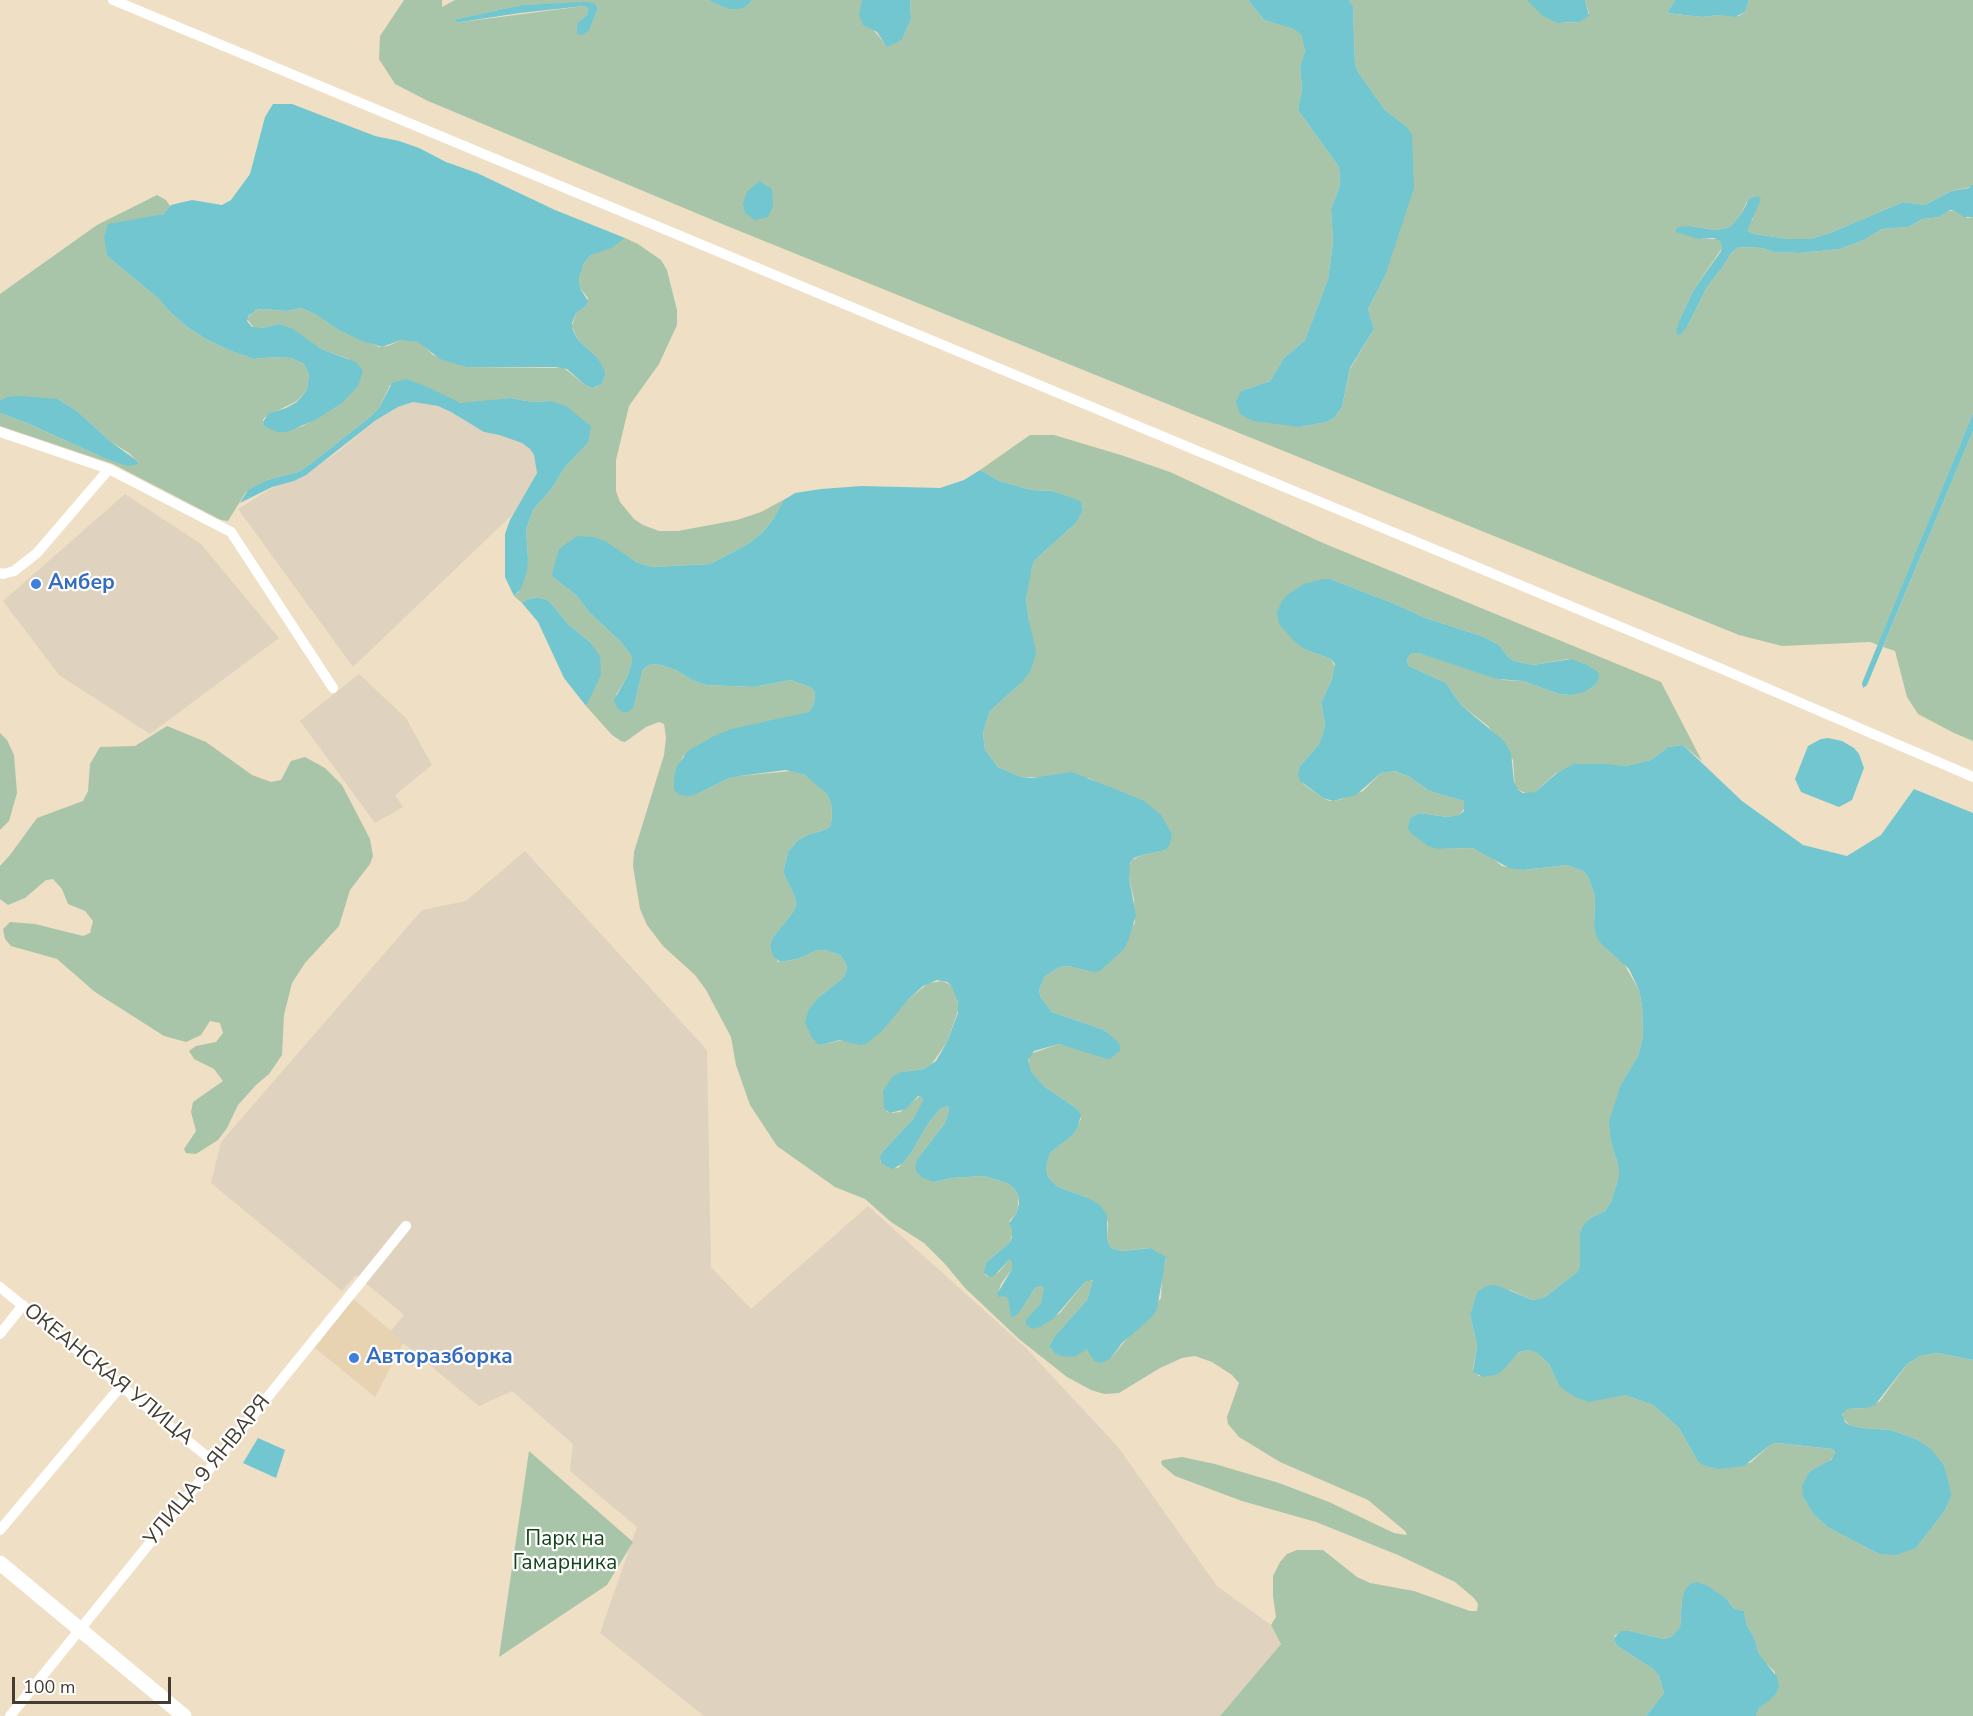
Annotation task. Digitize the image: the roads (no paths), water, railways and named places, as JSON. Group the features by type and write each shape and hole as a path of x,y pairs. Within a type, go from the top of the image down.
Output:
{"street":[{"path":"113,0 1711,664 1973,777"},
{"path":"0,432 109,469 231,532 333,688"},
{"path":"0,573 14,571 37,553 109,469"},
{"name":"УЛИЦА 9 ЯНВАРЯ","path":"10,1716 406,1226"},
{"name":"ОКЕАНСКАЯ УЛИЦА","path":"0,1287 215,1463"},
{"path":"0,1334 23,1305"},
{"path":"0,1530 121,1386"},
{"path":"0,1563 183,1716"}],"water":[{"path":"708,0 752,0 747,6 732,9"},
{"path":"862,0 910,0 911,19 902,40 887,47 877,32 863,25 859,14"},
{"path":"1248,0 1349,0 1353,6 1355,64 1358,72 1385,110 1406,126 1412,135 1414,188 1385,276 1368,309 1374,329 1350,368 1342,407 1334,418 1326,422 1300,427 1253,421 1240,414 1236,402 1241,391 1270,381 1284,358 1305,340 1328,279 1333,242 1331,209 1340,185 1339,167 1298,110 1302,88 1300,66 1305,51 1301,35 1294,29 1264,20"},
{"path":"1527,0 1585,0 1589,16 1579,22 1558,23 1543,16"},
{"path":"1675,0 1749,0 1745,12 1735,17 1720,15 1702,17 1667,13"},
{"path":"595,3 598,8 590,29 583,35 577,34 577,30 578,22 587,15 588,8 584,6 454,23 457,19 522,5"},
{"path":"273,104 292,104 375,136 419,148 555,210 625,238 611,248 591,255 584,263 579,278 580,288 588,301 585,307 576,313 572,323 573,330 578,340 597,357 605,371 602,384 593,388 585,385 567,369 555,367 466,367 440,359 418,342 401,340 382,347 362,341 301,308 287,311 263,309 256,310 249,315 247,321 252,327 262,328 279,324 293,329 321,349 356,362 363,371 358,386 341,404 315,420 287,432 277,432 264,426 263,422 268,414 297,402 307,390 309,374 304,364 291,358 254,359 231,351 187,327 158,298 107,256 104,237 108,224 164,214 171,205 192,200 222,205 231,200 250,174 265,117"},
{"path":"759,181 772,189 773,206 768,217 755,220 745,213 743,203 747,192"},
{"path":"1973,184 1973,217 1964,217 1950,210 1939,217 1923,219 1908,227 1882,229 1864,240 1840,249 1800,253 1739,247 1732,252 1707,287 1687,327 1680,335 1676,333 1693,291 1721,251 1722,246 1720,241 1714,238 1699,239 1676,232 1678,227 1690,226 1715,230 1730,227 1742,213 1749,199 1758,196 1761,199 1747,231 1788,239 1810,239 1830,233 1903,202 1925,205 1951,191 1969,188"},
{"path":"406,379 461,403 510,398 533,402 550,401 566,406 591,426 588,443 565,467 552,488 533,510 526,530 527,571 521,589 514,596 505,577 505,534 510,520 537,473 534,455 522,443 484,432 438,406 413,402 398,407 376,420 306,475 272,487 240,503 248,490 267,480 298,472 309,465 370,417 379,408 392,383"},
{"path":"7,397 58,399 77,411 139,464 128,466 106,459 0,413 0,401"},
{"path":"1973,413 1973,431 1867,685 1863,688 1862,683"},
{"path":"980,470 1000,481 1031,490 1052,491 1078,500 1083,509 1077,522 1035,560 1032,567 1026,598 1036,651 1035,658 1030,672 1020,684 990,711 983,732 985,750 998,767 1021,777 1032,778 1072,772 1144,801 1161,815 1172,834 1166,850 1142,855 1134,858 1130,863 1129,878 1136,915 1124,949 1100,971 1060,967 1045,976 1039,990 1041,998 1052,1012 1104,1030 1118,1042 1121,1047 1120,1051 1107,1059 1059,1044 1034,1051 1028,1060 1031,1072 1045,1087 1076,1108 1081,1115 1073,1135 1050,1153 1046,1168 1048,1177 1058,1187 1086,1197 1100,1205 1107,1215 1107,1239 1111,1248 1122,1251 1150,1248 1166,1257 1157,1309 1152,1317 1122,1343 1110,1359 1101,1363 1094,1361 1087,1349 1076,1356 1066,1357 1056,1354 1049,1347 1054,1337 1087,1300 1093,1280 1085,1282 1054,1318 1032,1329 1026,1325 1026,1320 1041,1303 1044,1288 1041,1286 1035,1288 1022,1309 1011,1317 1008,1298 998,1297 997,1294 1012,1269 1012,1262 1009,1260 994,1276 989,1277 984,1273 986,1263 1010,1242 1012,1237 1009,1223 1016,1214 1019,1204 1014,1188 1007,1183 984,1176 952,1178 934,1182 917,1173 915,1168 918,1158 945,1123 948,1106 940,1109 928,1124 902,1164 892,1169 881,1163 880,1158 883,1151 913,1119 923,1101 918,1096 906,1109 890,1113 884,1109 883,1091 893,1076 902,1072 924,1069 936,1061 947,1042 958,1013 958,1002 951,985 937,980 923,986 882,1031 866,1044 859,1045 840,1040 821,1045 816,1043 811,1036 805,1022 809,1009 819,997 844,977 846,964 840,955 825,950 818,950 797,959 780,962 773,956 770,945 773,937 796,906 795,897 783,872 788,852 797,841 805,836 830,826 831,802 826,793 805,775 786,770 727,779 690,796 680,795 674,790 677,766 688,751 731,729 809,712 814,704 815,693 812,688 791,680 754,687 706,685 676,670 651,664 643,669 634,706 629,712 623,712 617,708 614,700 627,677 632,657 621,642 589,612 576,595 552,574 559,549 577,536 593,537 605,541 636,562 652,567 710,564 748,544 762,533 784,500 795,493 862,486 940,488 964,480"},
{"path":"1330,579 1423,617 1484,637 1499,645 1509,658 1515,661 1533,665 1571,659 1598,672 1599,677 1596,684 1584,692 1570,695 1559,694 1523,681 1497,679 1418,653 1412,653 1408,657 1409,666 1446,683 1461,705 1504,741 1511,753 1514,782 1518,790 1523,793 1535,792 1557,773 1574,764 1626,766 1651,760 1668,747 1683,745 1742,801 1803,845 1847,856 1881,835 1914,789 1973,813 1973,1360 1937,1353 1920,1356 1907,1364 1875,1405 1867,1408 1847,1409 1842,1414 1849,1425 1891,1430 1916,1439 1931,1449 1944,1465 1951,1493 1950,1499 1944,1512 1916,1548 1896,1555 1879,1554 1829,1528 1814,1515 1803,1497 1802,1486 1809,1472 1831,1460 1835,1453 1833,1449 1776,1443 1770,1445 1744,1466 1718,1469 1703,1465 1697,1460 1679,1428 1653,1405 1625,1395 1589,1402 1573,1396 1559,1386 1549,1364 1537,1353 1528,1350 1519,1352 1496,1375 1483,1377 1473,1372 1477,1346 1470,1314 1477,1292 1486,1286 1496,1285 1533,1300 1545,1297 1577,1272 1580,1266 1580,1233 1583,1226 1590,1218 1605,1211 1611,1202 1619,1176 1619,1168 1611,1142 1609,1121 1621,1084 1638,1056 1643,1036 1639,990 1629,969 1597,938 1594,927 1595,896 1588,877 1583,871 1567,865 1523,870 1509,868 1473,848 1438,849 1428,846 1408,829 1410,818 1419,813 1447,817 1459,815 1464,811 1464,801 1429,791 1408,776 1394,771 1381,773 1356,795 1333,801 1323,798 1300,781 1298,774 1300,766 1319,744 1323,733 1325,725 1321,703 1332,679 1335,664 1331,659 1304,649 1294,641 1279,624 1277,612 1287,595 1304,584"},
{"path":"538,597 549,601 569,625 590,642 600,656 601,675 586,706 564,678 538,622 522,603"},
{"path":"1828,738 1842,741 1854,748 1864,768 1852,800 1839,807 1801,792 1795,779 1808,746"},
{"path":"258,1438 285,1450 276,1478 243,1463"},
{"path":"1697,1582 1708,1586 1727,1599 1733,1608 1744,1611 1747,1626 1754,1637 1759,1654 1777,1677 1779,1686 1776,1694 1759,1708 1756,1716 1646,1716 1664,1693 1659,1676 1653,1669 1616,1645 1614,1638 1621,1631 1664,1639 1671,1637 1680,1627 1685,1590 1690,1584"}],"place":[{"name":"Амбер","path":"36,584"},
{"name":"Авторазборка","path":"354,1358"}],"park label":[{"name":"Парк на Гамарника","path":"565,1552"}]}
